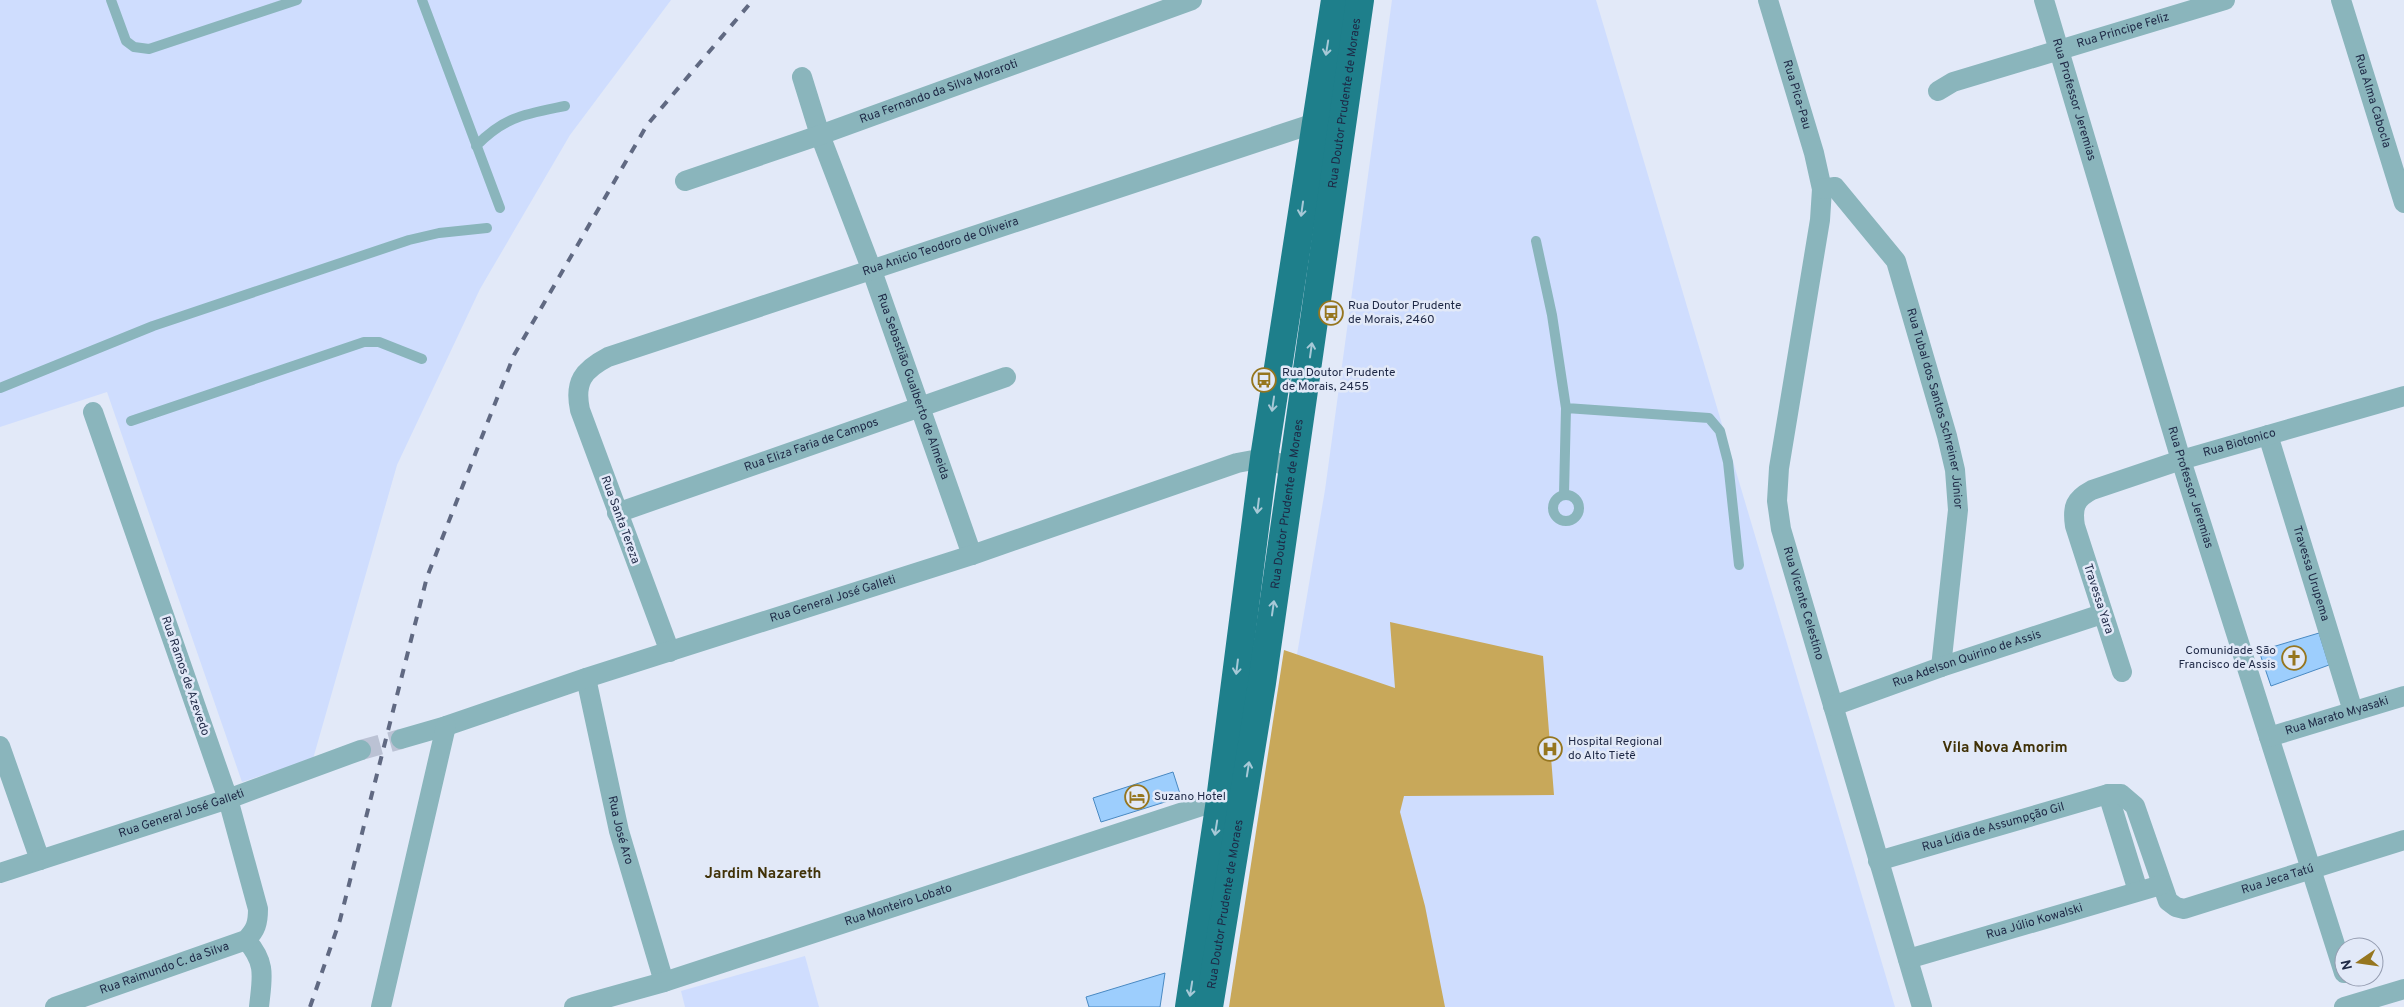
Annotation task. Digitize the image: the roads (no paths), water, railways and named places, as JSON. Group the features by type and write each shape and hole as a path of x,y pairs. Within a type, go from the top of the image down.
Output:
{"highway":[{"name":"Rua Doutor Prudente de Moraes","path":"1189,1007 1220,800 1264,458 1335,0"},
{"name":"Rua Doutor Prudente de Moraes","path":"1209,1007 1262,683 1292,468 1300,431 1360,0"}],"street":[{"name":"Rua Fernando da Silva Moraroti","path":"685,181 820,136 1192,0"},
{"name":"Rua Pica-Pau","path":"1768,0 1814,153 1822,189"},
{"name":"Rua Professor Jeremias","path":"2044,0 2181,460 2334,941"},
{"name":"Rua Principe Feliz","path":"1938,91 1953,82 2225,0"},
{"name":"Rua Alma Cabocla","path":"2341,0 2404,203"},
{"name":"Rua Sebastião Gualberto de Almeida","path":"802,77 820,136 871,268 972,555"},
{"name":"Rua Anicio Teodoro de Oliveira","path":"578,386 584,374 593,364 608,357 871,268 1315,122"},
{"name":"Rua Tubal dos Santos Schreiner Júnior","path":"1822,189 1835,187 1896,261 1947,436 1955,470 1958,510 1941,667"},
{"name":"Rua Vicente Celestino","path":"1822,189 1820,220 1779,468 1777,501 1781,529 1922,1007"},
{"name":"Rua Eliza Faria de Campos","path":"617,513 920,405 1006,377"},
{"name":"Rua Santa Tereza","path":"578,386 580,410 670,652"},
{"name":"Rua Biotonico","path":"2075,526 2073,512 2075,503 2081,496 2092,490 2181,460 2404,396"},
{"name":"Rua Ramos de Azevedo","path":"93,412 228,799 258,908 258,922 254,932 246,940"},
{"name":"Travessa Urupema","path":"2268,435 2353,711"},
{"path":"1264,458 1292,468"},
{"name":"Rua General José Galleti","path":"401,739 972,555 1237,463 1264,458"},
{"name":"Travessa Yara","path":"2075,526 2122,672"},
{"name":"Rua Adelson Quirino de Assis","path":"1832,706 1941,667 2102,614"},
{"name":"Rua José Aro","path":"586,678 619,831 664,982"},
{"name":"Rua Marato Myasaki","path":"2269,737 2404,696"},
{"path":"381,1007 446,726"},
{"path":"0,746 40,860"},
{"name":"Rua General José Galleti","path":"0,873 228,799 361,750"},
{"path":"2138,891 2108,794 2121,794 2134,806 2161,885"},
{"name":"Rua Lídia de Assumpção Gil","path":"1878,861 2108,794"},
{"name":"Rua Monteiro Lobato","path":"574,1007 664,982 1220,800"},
{"name":"Rua Jeca Tatú","path":"2161,885 2168,901 2176,907 2184,909 2404,840"},
{"name":"Rua Júlio Kowalski","path":"1908,958 2161,885"},
{"path":"246,940 257,953 263,970 259,1007"},
{"name":"Rua Raimundo C. da Silva","path":"55,1007 246,940"},
{"path":"2347,987 2351,1006 2404,989"}],"lane":[{"path":"111,0 126,41 134,48 149,49 297,0"},
{"path":"422,0 500,208"},
{"path":"476,146 492,129 509,120 565,106"},
{"path":"0,388 153,326 409,240 440,233 487,228"},
{"path":"1536,241 1552,315 1566,408 1564,494"},
{"path":"130,421 364,342 379,342 422,359"},
{"path":"1566,408 1708,418 1720,431 1727,454 1739,565"}],"tunnel":[{"path":"361,750 401,739"}],"railway":[{"path":"310,1007 340,920 427,577 514,355 647,125 753,0"}],"place":[{"name":"Rua Doutor Prudente de Morais, 2460","path":"1331,313"},
{"name":"Rua Doutor Prudente de Morais, 2455","path":"1264,380"},
{"name":"Comunidade São Francisco de Assis","path":"2294,658"},
{"name":"Hospital Regional do Alto Tietê","path":"1550,749"},
{"name":"Suzano Hotel","path":"1137,797"}],"district":[{"name":"Vila Nova Amorim","path":"2005,748"},
{"name":"Jardim Nazareth","path":"763,874"}]}
